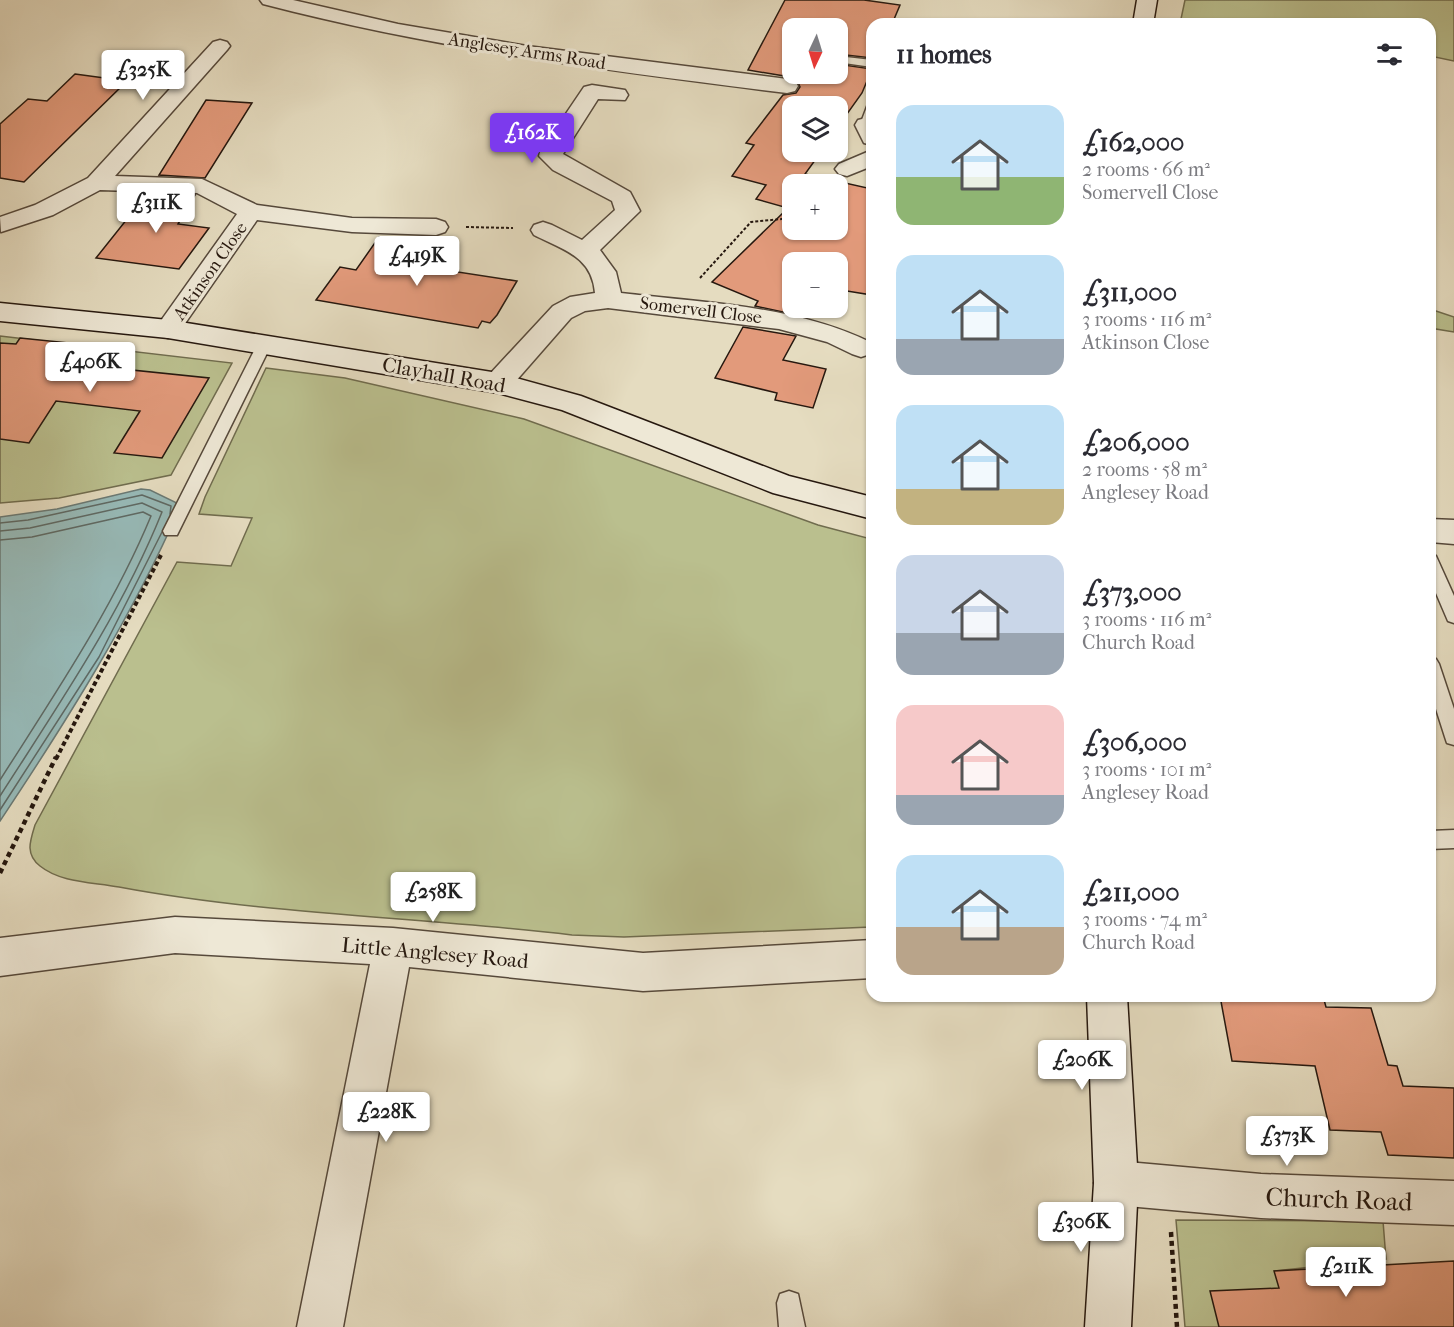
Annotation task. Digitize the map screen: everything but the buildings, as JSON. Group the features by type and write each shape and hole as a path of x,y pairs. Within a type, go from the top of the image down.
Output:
{"street":[{"name":"Anglesey Arms Road","path":"270,0 356,22 506,51 788,86"},
{"path":"1144,18 1147,0"},
{"name":"Atkinson Close","path":"0,225 44,210 96,183 220,46"},
{"path":"585,251 622,219 628,211 626,202 616,193 556,162 551,152 592,92 617,95"},
{"path":"847,169 866,160"},
{"name":"Atkinson Close","path":"96,183 202,186 251,212 352,225 436,227"},
{"name":"Atkinson Close","path":"168,329 251,212"},
{"path":"543,230 585,251 598,261 608,281 608,300"},
{"name":"Somervell Close","path":"498,383 562,312 579,303 608,300 780,320 866,346"},
{"name":"Clayhall Road","path":"0,312 168,329 265,343 498,383 571,403 783,485 866,506"},
{"path":"1436,531 1454,532"},
{"name":"Little Anglesey Road","path":"0,957 175,935 393,947 644,972 866,959"},
{"path":"320,1327 393,947"},
{"path":"1107,1002 1116,1183 1108,1327"},
{"name":"Church Road","path":"1116,1183 1168,1186 1261,1197 1454,1203"}],"lane":[{"path":"848,61 866,63"},
{"path":"171,531 265,343"},
{"path":"1436,575 1454,616"},
{"path":"1436,682 1454,737"},
{"path":"1436,840 1454,839"}],"path":[{"path":"699,279 751,222 782,219"},
{"path":"436,227 499,226 543,230"},
{"path":"0,873 171,531"},
{"path":"1168,1186 1177,1327"}],"green space":[{"path":"1185,0 1454,0 1454,61 1436,57 1436,18 1181,18"},
{"path":"1436,311 1454,317 1454,332 1436,329"},
{"path":"0,336 232,363 171,475 59,498 0,503"},
{"path":"266,368 345,378 524,419 818,525 866,538 866,927 624,937 572,935 231,904 78,881 48,872 32,857 30,842 35,825 177,562 231,566 252,518 199,514"},
{"path":"1176,1220 1383,1221 1386,1259 1275,1271 1291,1327 1185,1327"}],"water":[{"path":"141,489 150,490 181,505 142,587 98,667 0,821 0,517 57,509"}]}
